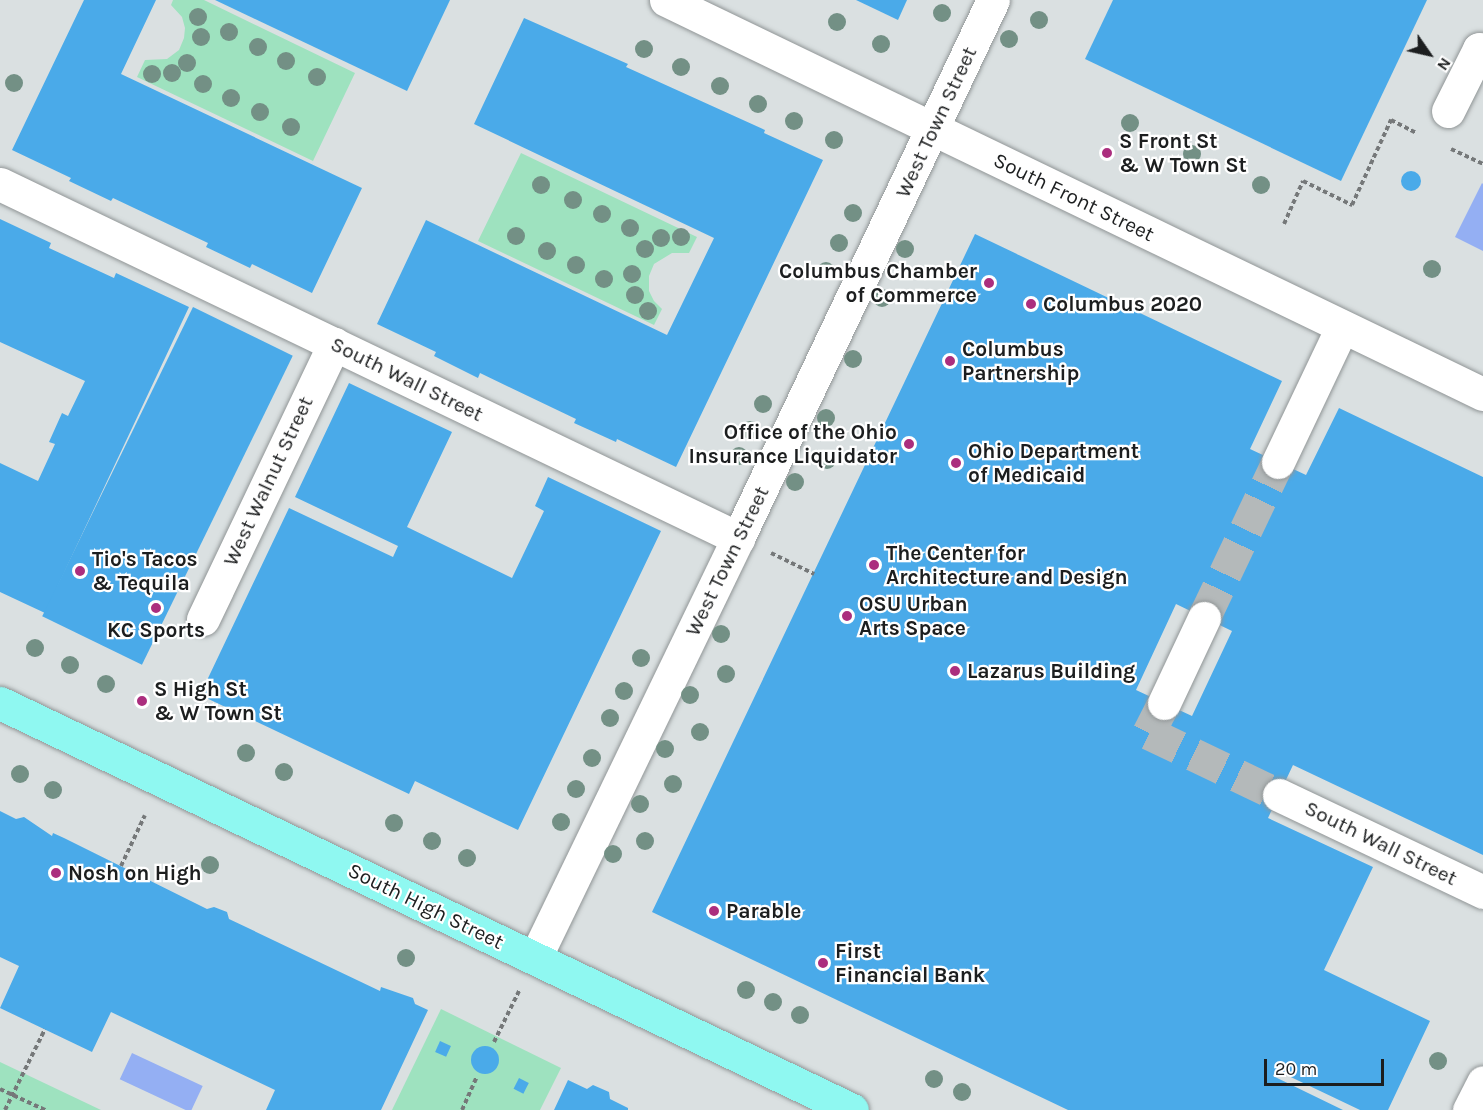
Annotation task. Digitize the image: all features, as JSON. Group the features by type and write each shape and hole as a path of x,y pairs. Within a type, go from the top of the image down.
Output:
{"main road":[{"name":"South High Street","path":"0,702 852,1110"}],"street":[{"name":"South Front Street","path":"666,0 1483,394"},
{"name":"West Town Street","path":"535,958 738,538 993,0"},
{"path":"1448,111 1482,47"},
{"name":"South Wall Street","path":"0,184 738,538"},
{"path":"1278,462 1342,327"},
{"name":"West Walnut Street","path":"203,619 334,344"},
{"path":"1164,703 1204,618"},
{"name":"South Wall Street","path":"1280,795 1483,892"},
{"path":"1469,1110 1483,1082"}],"path":[{"path":"1284,224 1303,181 1352,205 1391,120 1422,135"},
{"path":"1442,145 1483,164"},
{"path":"738,538 814,574"},
{"path":"121,866 162,780"},
{"path":"494,1042 535,958"},
{"path":"5,1110 45,1029"},
{"path":"462,1110 477,1077"},
{"path":"0,1089 45,1110"}],"green space":[{"path":"173,0 204,0 355,73 313,161 137,77 145,60 167,59 179,50 185,28 182,17 171,5"},
{"path":"521,153 697,237 689,253 672,253 654,264 649,276 649,291 654,301 662,309 654,325 478,241"},
{"path":"441,1009 561,1068 540,1110 392,1110"},
{"path":"0,1062 101,1110 0,1110"}],"water":[{"path":"1483,184 1483,251 1455,237"},
{"path":"132,1053 203,1086 191,1110 186,1110 120,1079"}],"building":[{"path":"84,0 156,0 121,74 362,188 312,293 252,264 250,268 229,258 206,247 208,243 113,198 111,201 69,181 71,178 12,150"},
{"path":"215,0 450,0 407,91"},
{"path":"856,0 907,0 898,20"},
{"path":"1113,0 1427,0 1341,181 1085,59"},
{"path":"524,18 628,64 626,67 765,130 764,133 823,160 676,467 617,439 616,442 574,423 576,419 480,373 478,378 434,356 436,352 377,324 426,220 667,335 714,238 474,124"},
{"path":"1411,171 1418,174 1421,181 1418,188 1411,191 1404,188 1401,181 1404,174"},
{"path":"0,219 51,243 49,248 114,278 116,273 189,307 45,613 0,592 0,463 38,481 55,444 49,442 62,413 68,416 85,381 0,342"},
{"name":"Lazarus Building","path":"975,234 1282,381 1250,449 1306,475 1339,408 1483,477 1483,855 1293,765 1268,818 1373,867 1324,970 1430,1021 1388,1110 1360,1110 1276,1070 1273,1076 1343,1110 1068,1110 652,912","holes":["1176,604 1232,631 1192,716 1136,690"]},
{"path":"193,307 293,356 142,665 42,616"},
{"path":"349,383 452,432 407,527 512,578 544,511 535,506 548,477 661,531 518,830 415,781 409,794 200,695 289,508 393,557 398,546 295,497"},
{"path":"0,811 16,819 24,817 52,836 53,833 64,838 207,909 214,907 227,912 229,919 380,991 381,987 413,998 415,1004 428,1010 381,1110 266,1110 275,1090 111,1012 92,1052 0,1008 19,966 0,957"},
{"path":"440,1041 451,1046 446,1057 435,1052"},
{"path":"485,1046 495,1050 499,1060 495,1070 485,1074 475,1070 471,1060 475,1050"},
{"path":"519,1078 529,1083 523,1094 514,1089"},
{"path":"568,1080 587,1089 593,1085 609,1092 610,1099 628,1110 554,1110"}],"tunnel":[{"path":"1204,618 1278,462"},
{"path":"1164,703 1149,733 1279,795"}],"place":[{"name":"S Front St & W Town St","path":"1107,153"},
{"name":"Columbus Chamber of Commerce","path":"989,283"},
{"name":"Columbus 2020","path":"1031,304"},
{"name":"Columbus Partnership","path":"950,361"},
{"name":"Office of the Ohio Insurance Liquidator","path":"909,444"},
{"name":"Ohio Department of Medicaid","path":"956,463"},
{"name":"The Center for Architecture and Design","path":"874,565"},
{"name":"Tio's Tacos & Tequila","path":"80,571"},
{"name":"KC Sports","path":"156,608"},
{"name":"OSU Urban Arts Space","path":"847,616"},
{"name":"Lazarus Building","path":"955,671"},
{"name":"S High St & W Town St","path":"142,701"},
{"name":"Nosh on High","path":"56,873"},
{"name":"Parable","path":"714,911"},
{"name":"First Financial Bank","path":"823,963"}]}
